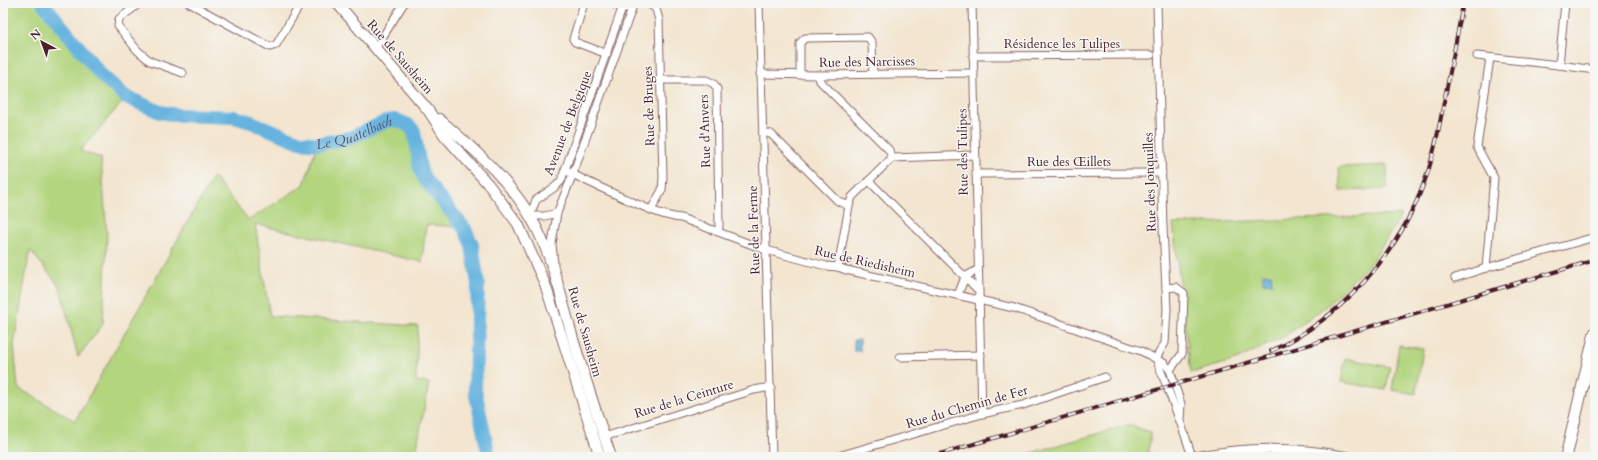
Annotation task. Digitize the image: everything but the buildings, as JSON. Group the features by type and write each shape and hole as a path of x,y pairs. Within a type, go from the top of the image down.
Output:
{"main road":[{"name":"Rue de Sausheim","path":"337,3 428,110 445,136 492,188 518,224 545,284 599,438 611,457"},
{"name":"Rue de Sausheim","path":"428,110 468,145 515,194 530,216 556,278 586,382 599,438 600,457"},
{"path":"1566,457 1595,334"}],"street":[{"path":"140,3 119,19 118,26 137,50 150,61 183,72"},
{"path":"190,3 270,47 276,45 301,3"},
{"path":"375,49 404,3"},
{"path":"584,3 573,39 575,42 607,54"},
{"path":"610,3 633,7"},
{"name":"Rue de Bruges","path":"648,3 656,10 659,20 663,178 662,190 651,210"},
{"name":"Rue de la Ferme","path":"759,3 772,457"},
{"name":"Rue des Tulipes","path":"972,3 982,414"},
{"name":"Rue des Jonquilles","path":"1156,358 1165,343 1166,336 1166,288 1157,3"},
{"path":"1559,65 1565,3"},
{"name":"Avenue de Belgique","path":"530,216 536,200 561,181 624,5"},
{"name":"Avenue de Belgique","path":"556,278 552,244 557,213 573,174 633,7"},
{"path":"800,75 800,42 805,38 868,37 872,43 873,74"},
{"name":"Résidence les Tulipes","path":"973,56 1151,55"},
{"path":"1477,56 1595,70"},
{"path":"1486,268 1494,178 1477,146 1490,58"},
{"name":"Rue des Narcisses","path":"760,74 818,75 974,72"},
{"path":"818,75 820,81 888,150 892,158"},
{"name":"Rue d'Anvers","path":"660,80 706,80 714,84 717,89 718,232"},
{"path":"763,132 771,134 838,201 849,206"},
{"path":"838,267 852,197 892,158 975,155"},
{"name":"Rue de Riedisheim","path":"565,170 651,210 670,217 681,218 766,250 826,266 838,267 1020,310 1141,351 1164,363 1170,370"},
{"name":"Rue des Œillets","path":"976,174 1162,173"},
{"path":"869,181 978,290"},
{"path":"518,224 530,216 545,216 557,213"},
{"path":"1455,278 1595,236"},
{"path":"958,295 965,277 978,270"},
{"path":"1166,288 1176,287 1184,293 1182,354 1170,370 1181,404 1180,419"},
{"path":"900,357 981,355"},
{"path":"1156,358 1180,419 1192,457"},
{"name":"Rue du Chemin de Fer","path":"835,457 982,414 1023,405 1105,377"},
{"name":"Rue de la Ceinture","path":"599,438 754,390 771,387"},
{"path":"1196,457 1232,450 1265,448 1313,450 1349,457"}],"green space":[{"path":"3,3 37,3 44,9 98,76 124,100 80,151 101,158 107,236 103,324 78,357 60,287 30,250 14,345 18,388 75,421 213,177 249,220 304,185 316,148 351,140 394,125 410,133 421,181 462,227 426,225 422,262 255,224 270,316 418,326 416,381 429,383 415,457 3,457"},
{"path":"1387,165 1387,189 1340,191 1339,167"},
{"path":"1402,215 1370,264 1326,306 1285,336 1236,360 1191,373 1173,224"},
{"path":"1399,345 1423,349 1416,394 1392,390"},
{"path":"1345,358 1390,367 1386,390 1341,382"},
{"path":"1128,425 1151,432 1148,457 1017,457"}],"water":[{"path":"1263,274 1271,274 1272,283 1263,283"},
{"path":"854,340 860,340 860,351 854,351"}],"waterway":[{"name":"Le Quatelbach","path":"43,3 102,76 126,97 160,112 177,115 234,117 251,122 300,142 318,144 350,138 387,121 396,120 408,125 414,131 420,168 425,180 465,229 472,245 478,284 475,390 489,457"}],"railway":[{"path":"1271,351 1297,337 1321,321 1344,302 1365,281 1384,258 1400,233 1414,207 1431,162 1463,3"},
{"path":"930,457 1595,260"}]}
